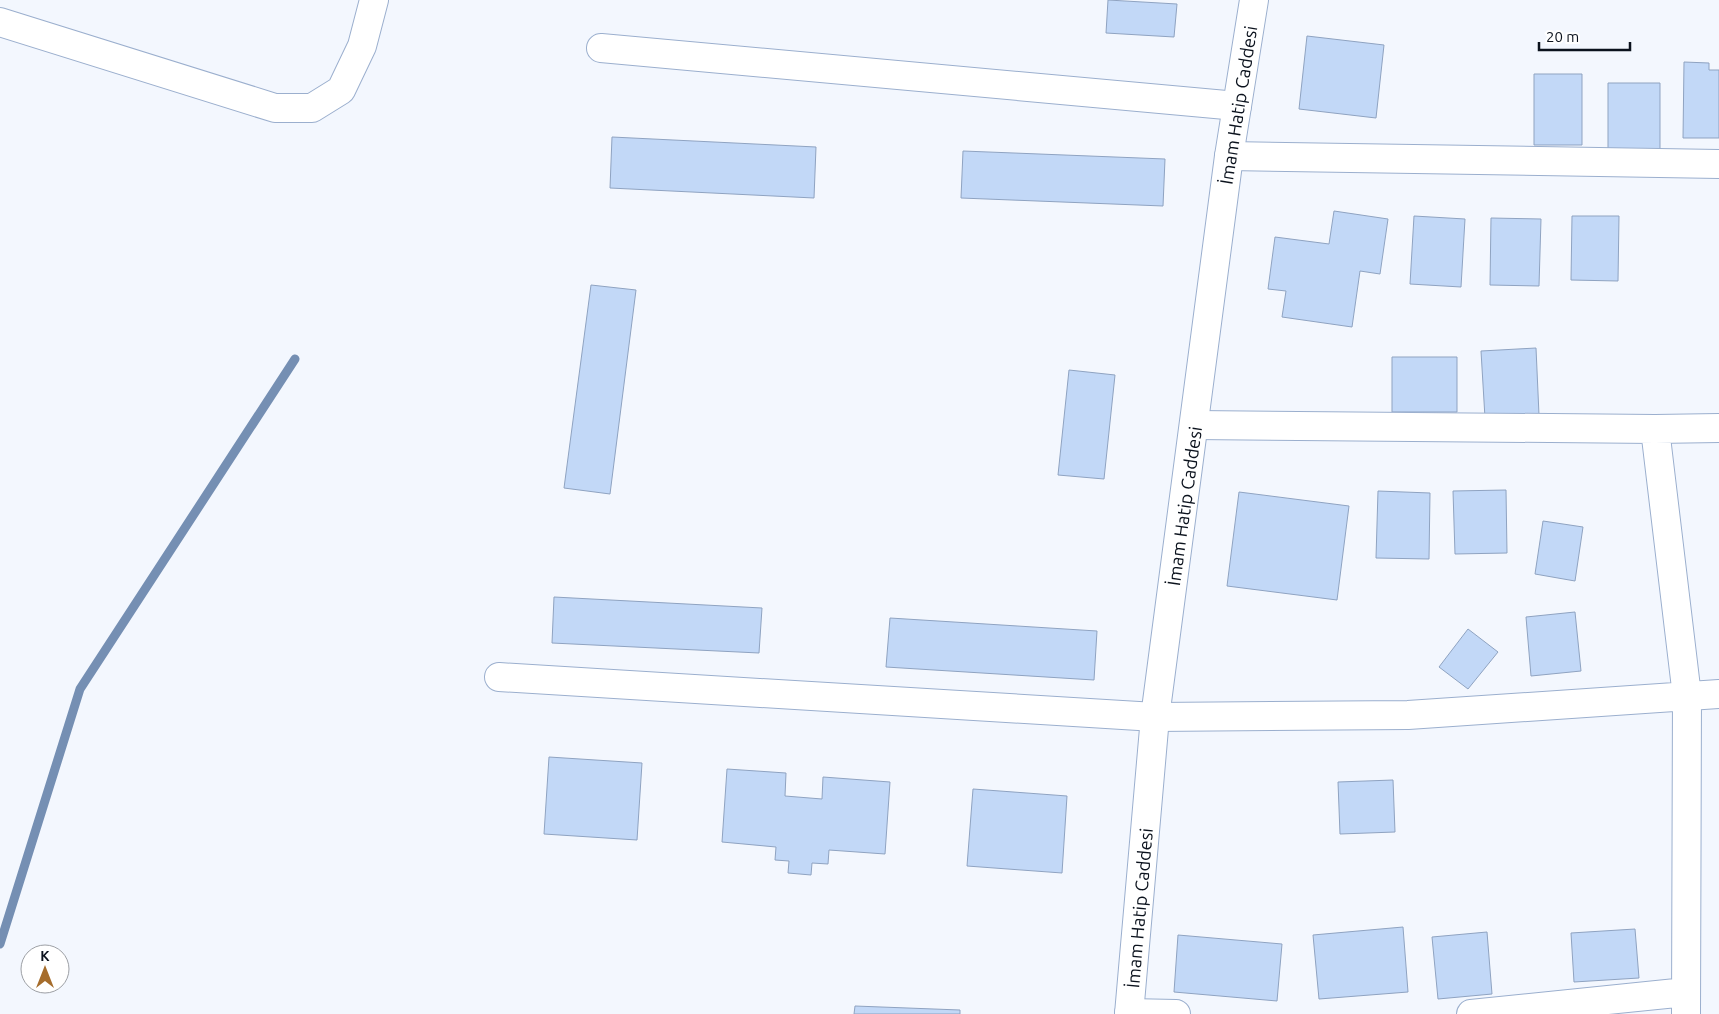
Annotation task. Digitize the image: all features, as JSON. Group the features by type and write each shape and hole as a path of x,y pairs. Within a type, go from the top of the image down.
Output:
{"street":[{"path":"0,22 275,108 312,108 341,90 362,46 374,0"},
{"name":"İmam Hatip Caddesi","path":"1129,1013 1155,717 1229,156 1254,0"},
{"path":"600,48 1237,106"},
{"path":"1229,156 1719,164"},
{"path":"1195,425 1719,428"},
{"path":"1471,1014 1686,1003 1687,696 1655,429"},
{"path":"499,677 1155,717 1408,715 1719,694"},
{"path":"1129,1013 1176,1014"}],"building":[{"path":"1108,0 1177,4 1174,37 1106,33"},
{"path":"1307,36 1384,45 1376,118 1299,109"},
{"path":"1684,62 1709,63 1709,70 1719,70 1719,138 1683,138"},
{"path":"1534,74 1582,74 1582,145 1534,145"},
{"path":"1608,83 1660,83 1660,151 1608,151"},
{"path":"612,137 816,147 814,198 610,188"},
{"path":"963,151 1165,159 1163,206 961,198"},
{"path":"1334,211 1388,219 1380,274 1360,271 1352,327 1282,317 1286,291 1268,289 1275,237 1329,244"},
{"path":"1414,216 1465,219 1461,287 1410,284"},
{"path":"1572,216 1619,216 1618,281 1571,280"},
{"path":"1491,218 1541,219 1539,286 1490,285"},
{"path":"591,285 636,290 610,494 564,488"},
{"path":"1536,348 1539,415 1485,418 1481,351"},
{"path":"1392,357 1457,357 1457,412 1392,412"},
{"path":"1069,370 1115,375 1104,479 1058,475"},
{"path":"1506,490 1507,553 1455,554 1453,491"},
{"path":"1378,491 1430,493 1429,559 1376,558"},
{"path":"1239,492 1349,506 1337,600 1227,586"},
{"path":"1543,521 1583,527 1575,581 1535,574"},
{"path":"554,597 762,608 759,653 552,643"},
{"path":"1575,612 1581,671 1531,676 1526,617"},
{"path":"890,618 1097,631 1094,680 886,667"},
{"path":"1468,629 1498,652 1468,689 1439,667"},
{"path":"549,757 642,763 637,840 544,834"},
{"path":"727,769 786,773 785,796 822,799 823,777 890,782 885,854 829,850 828,864 812,863 811,875 788,873 789,861 775,860 776,847 722,842"},
{"path":"1393,780 1395,832 1340,834 1338,782"},
{"path":"973,789 1067,796 1062,873 967,866"},
{"path":"1403,927 1408,992 1319,999 1313,935"},
{"path":"1635,929 1639,978 1574,982 1571,933"},
{"path":"1487,932 1492,994 1438,999 1432,937"},
{"path":"1178,935 1282,944 1277,1001 1174,992"},
{"path":"855,1006 960,1010 960,1014 854,1014"}],"waterway":[{"path":"0,944 80,689 295,359"}]}
